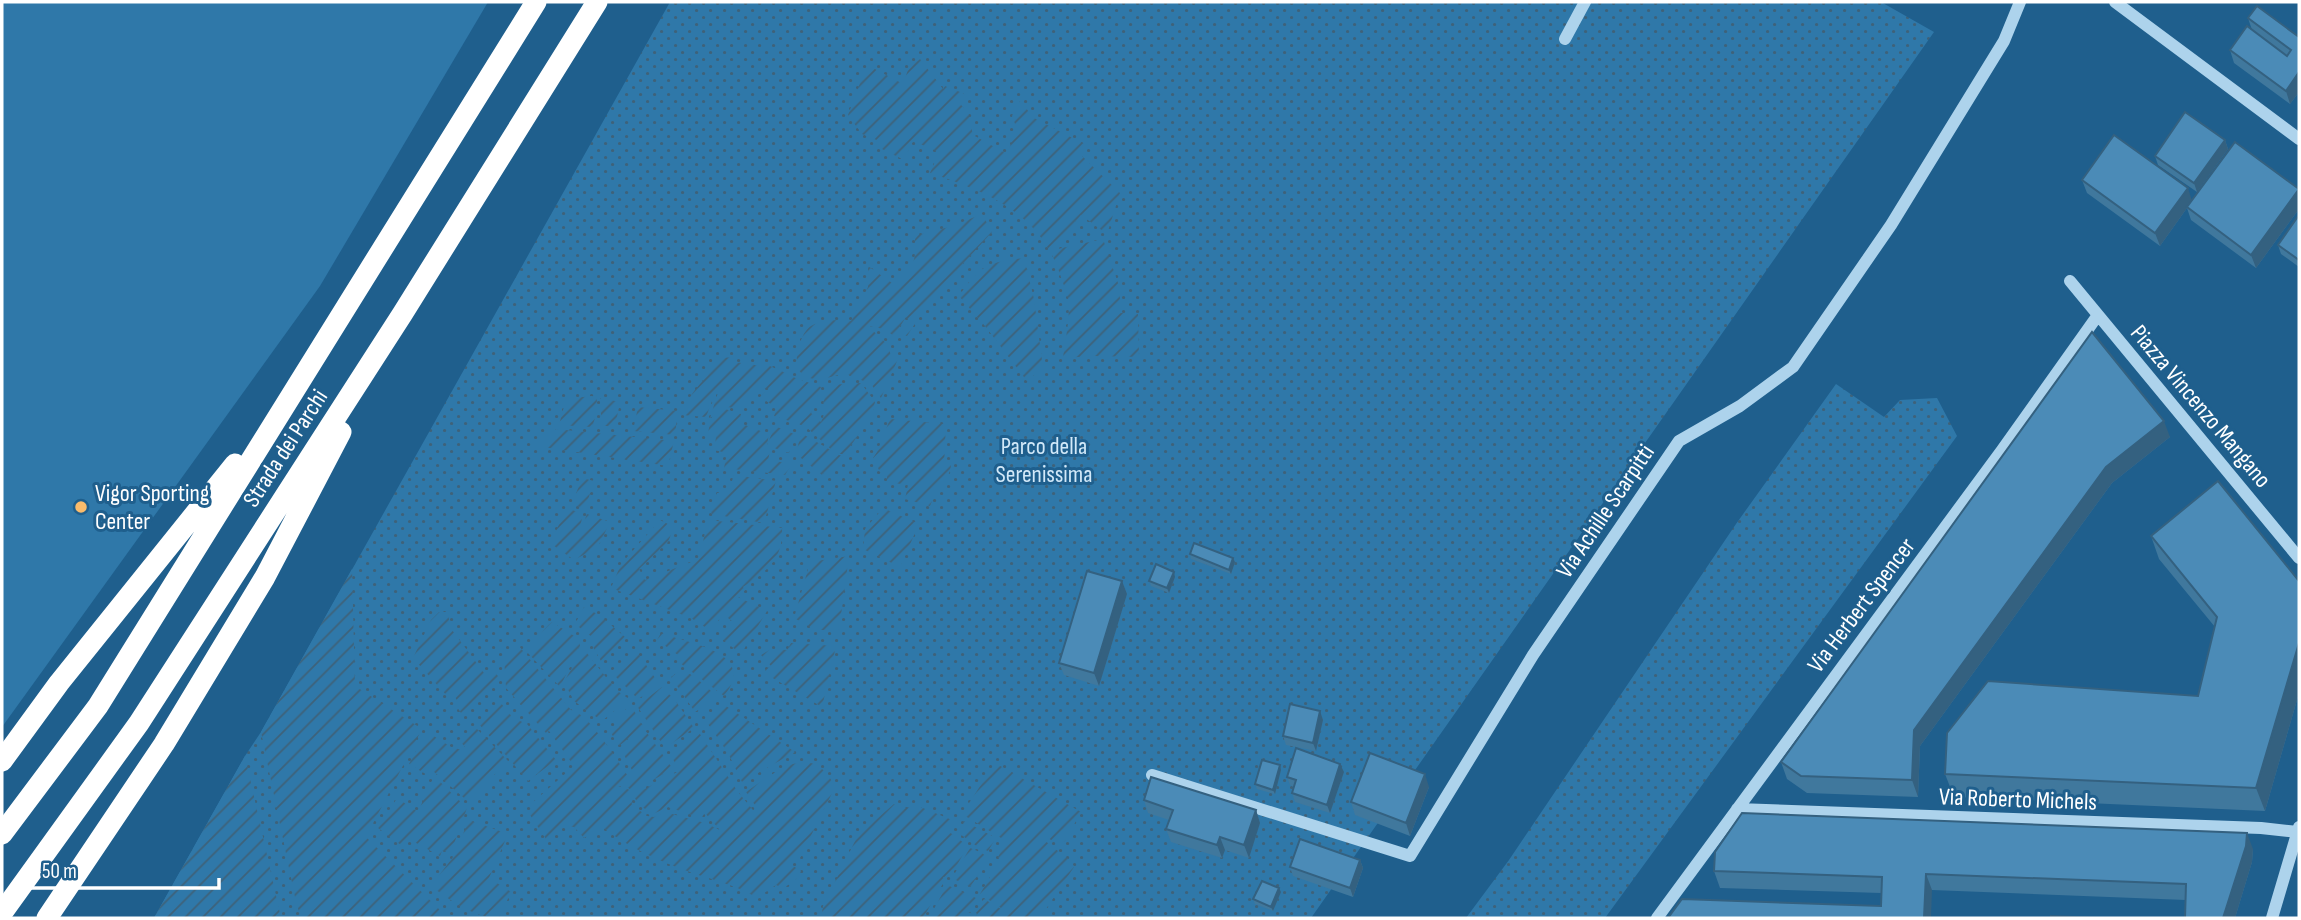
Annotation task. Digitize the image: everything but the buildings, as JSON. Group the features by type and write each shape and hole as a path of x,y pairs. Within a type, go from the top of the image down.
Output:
{"highway":[{"name":"Strada dei Parchi","path":"2,834 98,706 536,2"},
{"name":"Strada dei Parchi","path":"2,913 139,723 404,313 597,2"},
{"path":"47,918 164,744 265,577 404,313"},
{"path":"2,761 59,683 305,374"}],"street":[{"path":"1565,39 1585,2"},
{"name":"Via Achille Scarpitti","path":"1152,775 1410,856 1533,655 1679,441 1740,406 1793,366 1898,213 2004,41 2020,2"},
{"path":"2115,2 2129,6 2299,139"},
{"name":"Piazza Vincenzo Mangano","path":"2070,281 2299,558"},
{"name":"Via Herbert Spencer","path":"1657,918 2002,450 2098,315"},
{"name":"Via Roberto Michels","path":"1737,809 2299,829"},
{"path":"2272,918 2299,829"}],"green space":[{"name":"Vigor Sporting Center","path":"2,2 488,2 320,286 2,727"},
{"name":"Parco della Serenissima","path":"670,2 1881,2 1934,32 1311,918 154,918"},
{"path":"920,59 943,89 945,86 965,94 961,105 968,111 973,135 1007,154 1017,129 1012,116 1020,101 1034,118 1084,144 1080,154 1120,193 1107,234 1081,215 1053,250 1103,239 1119,286 1121,313 1138,314 1139,357 1063,358 1069,305 1051,253 1039,235 1025,220 991,197 930,173 939,152 913,141 904,160 882,149 884,143 862,134 848,115 863,75 873,68 903,84 909,67"},
{"path":"982,214 992,232 931,299 907,336 902,334 910,322 906,317 894,336 884,329 868,326 888,345 891,356 898,359 881,398 871,384 849,375 842,374 819,380 805,377 800,372 797,358 799,345 807,329 820,322 851,321 868,287 868,266 892,283 912,266 915,239 918,235 953,226"},
{"path":"1024,258 1034,299 1043,368 1027,381 959,296 986,267"},
{"path":"736,357 735,362 761,366 763,363 788,374 773,387 764,389 746,403 742,411 727,407 710,418 719,389 706,417 682,415 694,391 720,358"},
{"path":"790,376 821,387 811,413 821,422 827,407 823,403 829,385 861,383 875,402 872,415 845,454 837,454 844,457 822,475 796,454 801,433 834,452 805,426 774,416 777,408 760,397"},
{"path":"1836,384 1884,417 1900,400 1937,398 1957,436 1605,918 1466,918 1509,860 1736,524"},
{"path":"592,396 597,398 592,427 559,425 566,399"},
{"path":"600,398 620,402 615,427 598,425 601,415"},
{"path":"638,407 678,411 675,435 633,431"},
{"path":"725,409 741,414 738,427 745,425 769,434 767,445 775,426 794,434 789,453 771,447 768,460 792,464 785,475 724,468 727,453 714,450 716,437 708,433 710,423"},
{"path":"890,419 946,424 944,465 951,465 930,506 905,499 908,485 887,482 887,472 880,472 873,458"},
{"path":"556,429 674,441 668,466 537,446"},
{"path":"734,475 776,481 764,523 712,514 710,510 717,493 728,493"},
{"path":"582,478 594,481 585,509 572,504"},
{"path":"567,508 583,514 580,527 587,514 610,522 595,553 587,553 574,560 550,543"},
{"path":"883,508 919,524 900,567 863,549 865,529"},
{"path":"660,520 674,527 668,542 639,569 645,580 699,559 708,520 782,528 780,548 772,564 743,587 745,590 738,597 767,611 741,654 722,639 733,622 723,614 711,631 691,618 611,588 621,564"},
{"path":"849,556 839,630 816,630 794,618 810,562"},
{"path":"352,569 355,686 422,729 366,837 448,918 301,918 296,902 261,732"},
{"path":"584,607 599,615 625,637 601,661 593,647 592,637 575,624"},
{"path":"439,612 447,612 452,630 484,673 495,672 500,679 461,713 457,707 460,705 453,694 448,697 413,658 431,620"},
{"path":"552,622 579,639 580,646 560,687 526,651"},
{"path":"661,633 702,646 727,660 733,669 732,681 724,696 680,663 678,655 657,640"},
{"path":"791,643 836,646 822,707 771,677 765,670 771,666 761,655 771,649 787,650"},
{"path":"519,646 571,710 586,719 594,728 628,776 632,770 622,751 645,730 673,769 633,791 620,783 618,786 630,790 632,805 647,816 654,817 665,812 720,830 705,813 701,818 668,807 653,814 639,805 633,795 679,771 670,753 698,731 738,792 757,815 759,811 746,792 769,776 793,764 805,762 816,765 826,773 835,787 800,858 794,855 790,864 801,871 795,881 783,888 776,885 757,898 733,886 655,858 602,827 584,838 574,827 565,826 546,839 528,812 535,807 532,803 574,766 549,731 546,733 506,688 504,658"},
{"path":"583,648 616,690 629,699 602,721 574,701 564,682"},
{"path":"635,649 660,685 638,699 611,672"},
{"path":"681,670 696,678 718,697 695,712 671,677"},
{"path":"662,687 675,700 694,728 665,748 637,706"},
{"path":"500,702 513,718 527,724 556,760 528,781 478,723"},
{"path":"631,705 643,727 619,746 611,733 619,727 614,719"},
{"path":"726,706 795,752 742,782 728,753 706,721"},
{"path":"475,727 509,762 495,774 471,804 433,771 429,776 409,764 426,731 451,747 462,750 465,747 459,740"},
{"path":"245,756 281,918 154,918"},
{"path":"995,763 1081,812 1065,841 1060,844 1047,838 1044,840 1072,862 1074,867 1040,918 975,918 975,912 984,899 1013,916 980,894 1000,860 998,857 1006,841 962,814"},
{"path":"434,776 467,808 451,852 442,851 440,856 407,838 401,845 378,828 397,798 418,812"},
{"path":"894,804 905,808 918,806 952,820 948,831 968,846 950,877 943,877 945,880 923,918 821,918 823,906 858,835"},
{"path":"469,820 508,834 489,878 511,892 499,918 472,912 431,886 453,857"},
{"path":"964,821 996,838 988,851 960,834"},
{"path":"970,848 985,856 988,865 985,865 970,887 952,878"},
{"path":"947,885 976,898 968,912 973,914 971,918 929,918"}],"place":[{"name":"Vigor Sporting Center","path":"81,507"}]}
